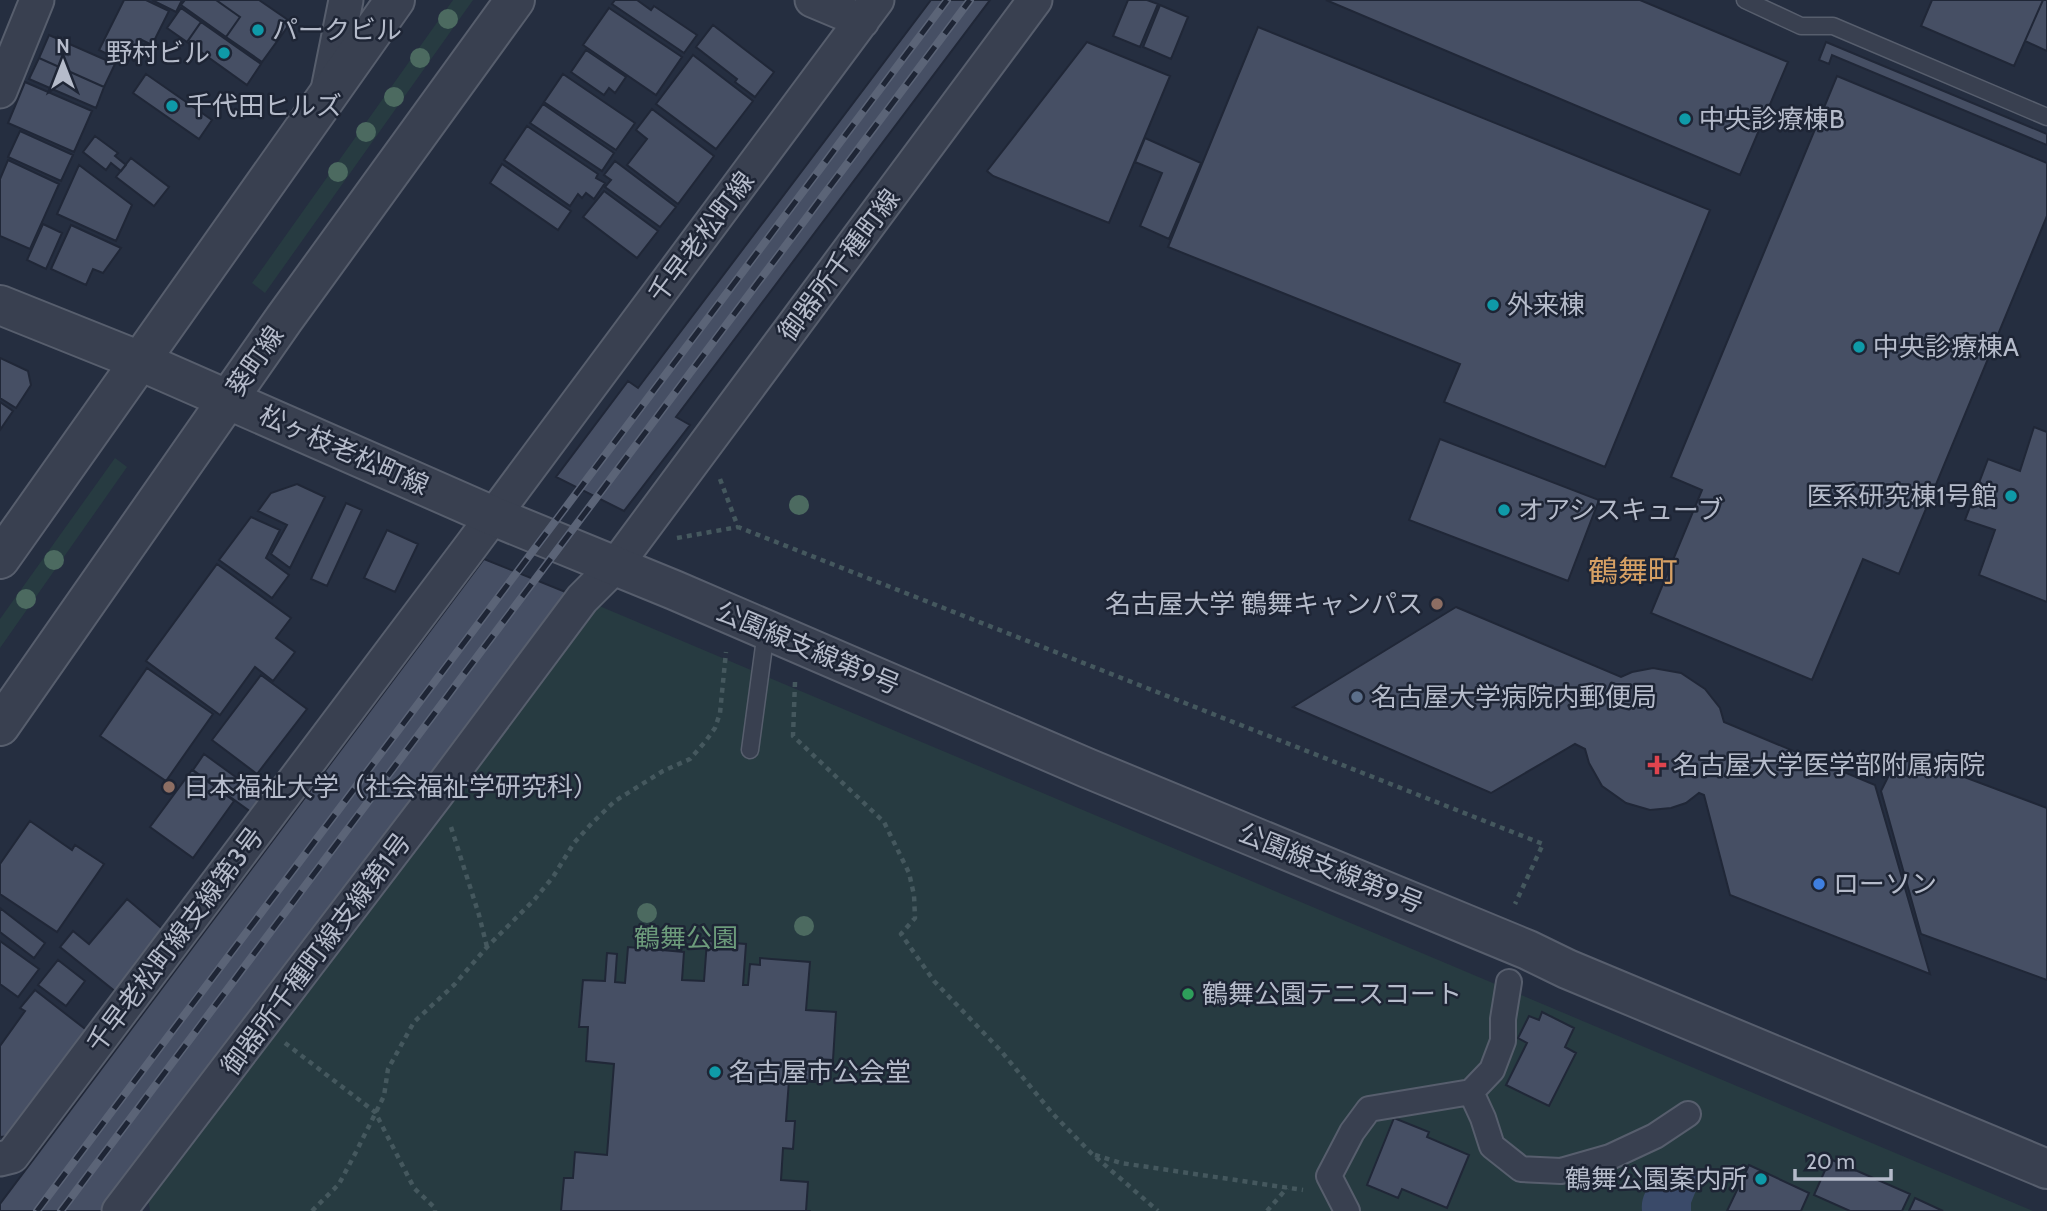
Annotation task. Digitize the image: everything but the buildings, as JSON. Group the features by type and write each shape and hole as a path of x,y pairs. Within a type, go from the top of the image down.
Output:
{"street":[{"path":"0,90 37,0"},
{"path":"327,95 346,0"},
{"path":"0,559 395,0"},
{"name":"葵町線","path":"0,726 227,399 516,0"},
{"path":"812,0 869,10"},
{"name":"御器所千種町線","path":"616,565 658,534 1035,0"},
{"name":"千早老松町線","path":"482,531 869,10"},
{"name":"松ヶ枝老松町線","path":"0,305 227,399 482,531 616,565"},
{"name":"千早老松町線支線第3号","path":"0,1158 12,1156 482,531"},
{"name":"公園線支線第9号","path":"616,565 1087,768 2047,1169"},
{"name":"御器所千種町線支線第1号","path":"119,1211 582,599 616,565"},
{"path":"1343,1203 1329,1176 1352,1132 1369,1109 1471,1092 1492,1070 1503,1041 1503,1019 1509,982"},
{"path":"1471,1092 1492,1146 1521,1169 1561,1171 1610,1157 1655,1136 1688,1114"}],"lane":[{"path":"1745,0 1801,26 1833,26 2047,117"},
{"path":"750,750 766,629"}],"path":[{"path":"718,472 738,527"},
{"path":"658,534 738,527 1543,844 1515,904"},
{"path":"312,1211 339,1184 384,1096 388,1069 414,1022 454,985 534,900 553,877 574,843 615,801 663,771 690,759 705,742 720,713 726,652"},
{"path":"795,682 793,736 884,822 909,873 915,918 901,934 934,981 1001,1051 1040,1099 1091,1153 1158,1211"},
{"path":"451,827 480,915 487,947"},
{"path":"279,1038 375,1112 414,1188 435,1211"},
{"path":"1091,1153 1121,1163 1288,1187 1343,1203"},
{"path":"1267,1211 1288,1187"}],"green space":[{"path":"453,0 473,0 265,293 252,283"},
{"path":"115,458 127,467 0,648 0,619"},
{"name":"鶴舞公園","path":"597,605 2033,1211 150,1211 147,1192"}],"water":[{"path":"1675,1168 1704,1170 1691,1203 1691,1211 1642,1211 1647,1190"}],"railway":[{"path":"37,1211 947,0"},
{"path":"61,1211 970,0"}],"place":[{"name":"パークビル","path":"258,30"},
{"name":"野村ビル","path":"224,53"},
{"name":"千代田ヒルズ","path":"172,106"},
{"name":"中央診療棟B","path":"1685,119"},
{"name":"外来棟","path":"1493,305"},
{"name":"中央診療棟A","path":"1859,347"},
{"name":"医系研究棟1号館","path":"2011,496"},
{"name":"オアシスキューブ","path":"1504,510"},
{"name":"名古屋大学 鶴舞キャンパス","path":"1437,604"},
{"name":"名古屋大学病院内郵便局","path":"1357,697"},
{"name":"名古屋大学医学部附属病院","path":"1657,765"},
{"name":"日本福祉大学（社会福祉学研究科）","path":"169,787"},
{"name":"ローソン","path":"1819,884"},
{"name":"鶴舞公園テニスコート","path":"1188,994"},
{"name":"名古屋市公会堂","path":"715,1072"},
{"name":"鶴舞公園案内所","path":"1761,1179"}],"district":[{"name":"鶴舞町","path":"1633,571"}]}
